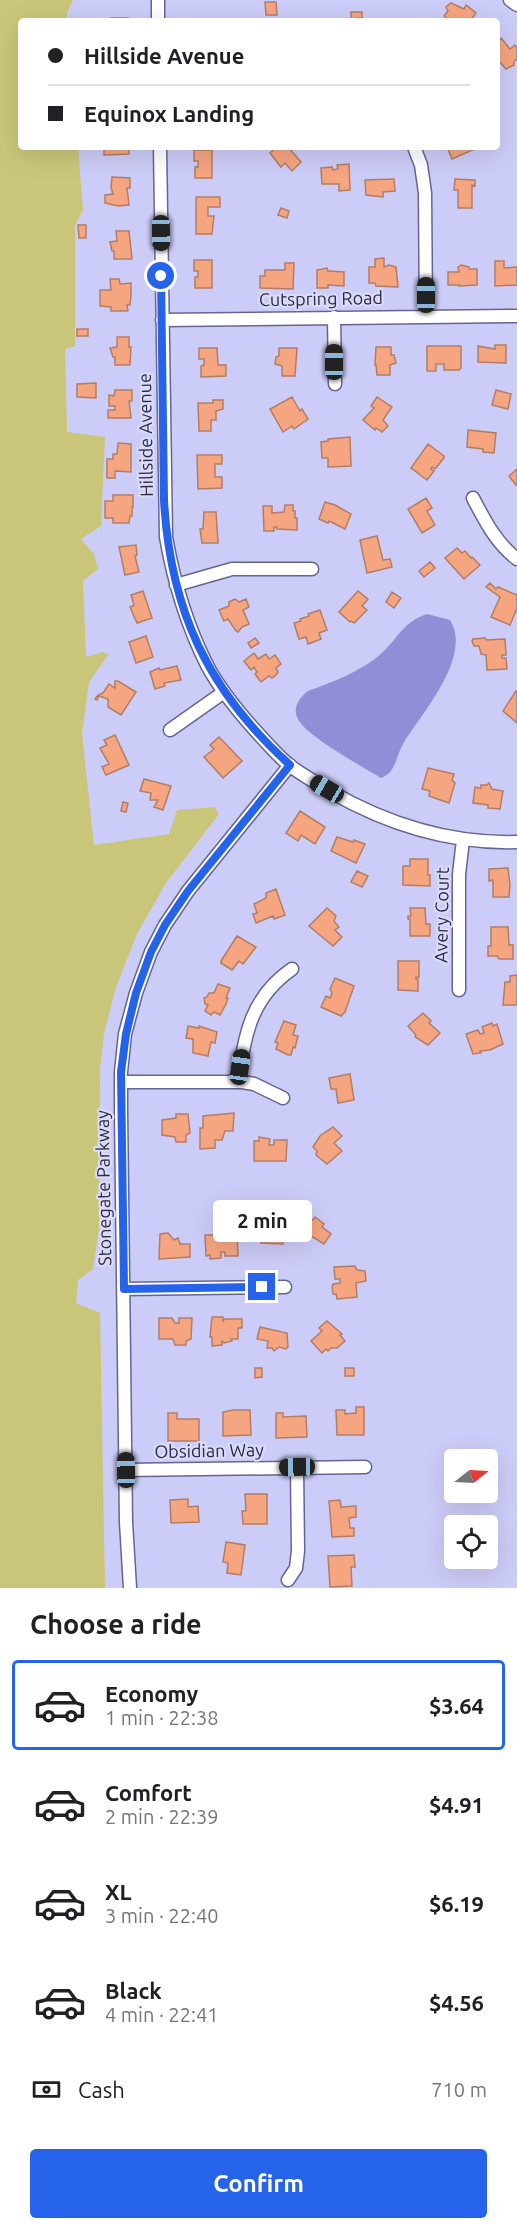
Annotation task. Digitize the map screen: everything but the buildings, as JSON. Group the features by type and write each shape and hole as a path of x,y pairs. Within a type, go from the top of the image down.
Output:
{"street":[{"path":"158,0 158,18"},
{"path":"510,0 517,5"},
{"name":"Hillside Avenue","path":"160,150 166,537 176,585 189,627 209,668 243,716 290,765 358,807 389,821 420,831 463,840 517,842"},
{"path":"415,150 421,165 426,193 426,316"},
{"name":"Cutspring Road","path":"162,320 517,315"},
{"path":"334,317 335,384"},
{"path":"472,498 491,531 517,559"},
{"path":"176,585 232,569 312,569"},
{"path":"170,730 224,692"},
{"name":"Stonegate Parkway","path":"130,1588 127,1553 121,1082 128,1024 151,952 160,933 188,891 290,765"},
{"name":"Avery Court","path":"459,990 459,874 463,840"},
{"path":"238,1082 246,1035 256,1006 277,980 292,969"},
{"path":"121,1082 238,1082 254,1084 283,1098"},
{"path":"124,1289 285,1287"},
{"path":"288,1580 296,1568 298,1551 297,1467"},
{"name":"Obsidian Way","path":"126,1470 365,1467"}],"shaded area":[{"path":"0,0 73,0 67,18 18,18 18,150 78,150 83,210 75,226 75,346 65,349 67,432 105,437 101,526 81,539 94,554 98,569 83,581 86,657 103,652 109,654 89,682 82,734 94,845 169,834 177,810 214,807 219,814 166,883 137,934 116,987 104,1034 100,1069 99,1229 93,1269 78,1280 76,1303 100,1313 105,1588 0,1588"},
{"path":"427,614 450,620 455,635 455,651 442,685 403,744 393,768 381,778 312,734 298,719 296,707 308,691 366,665 382,653 406,626"}],"route":[{"path":"161,276 164,500 166,537 171,565 189,627 209,668 243,716 290,765 188,891 165,925 151,952 136,993 126,1034 121,1072 124,1289 262,1287"}]}
